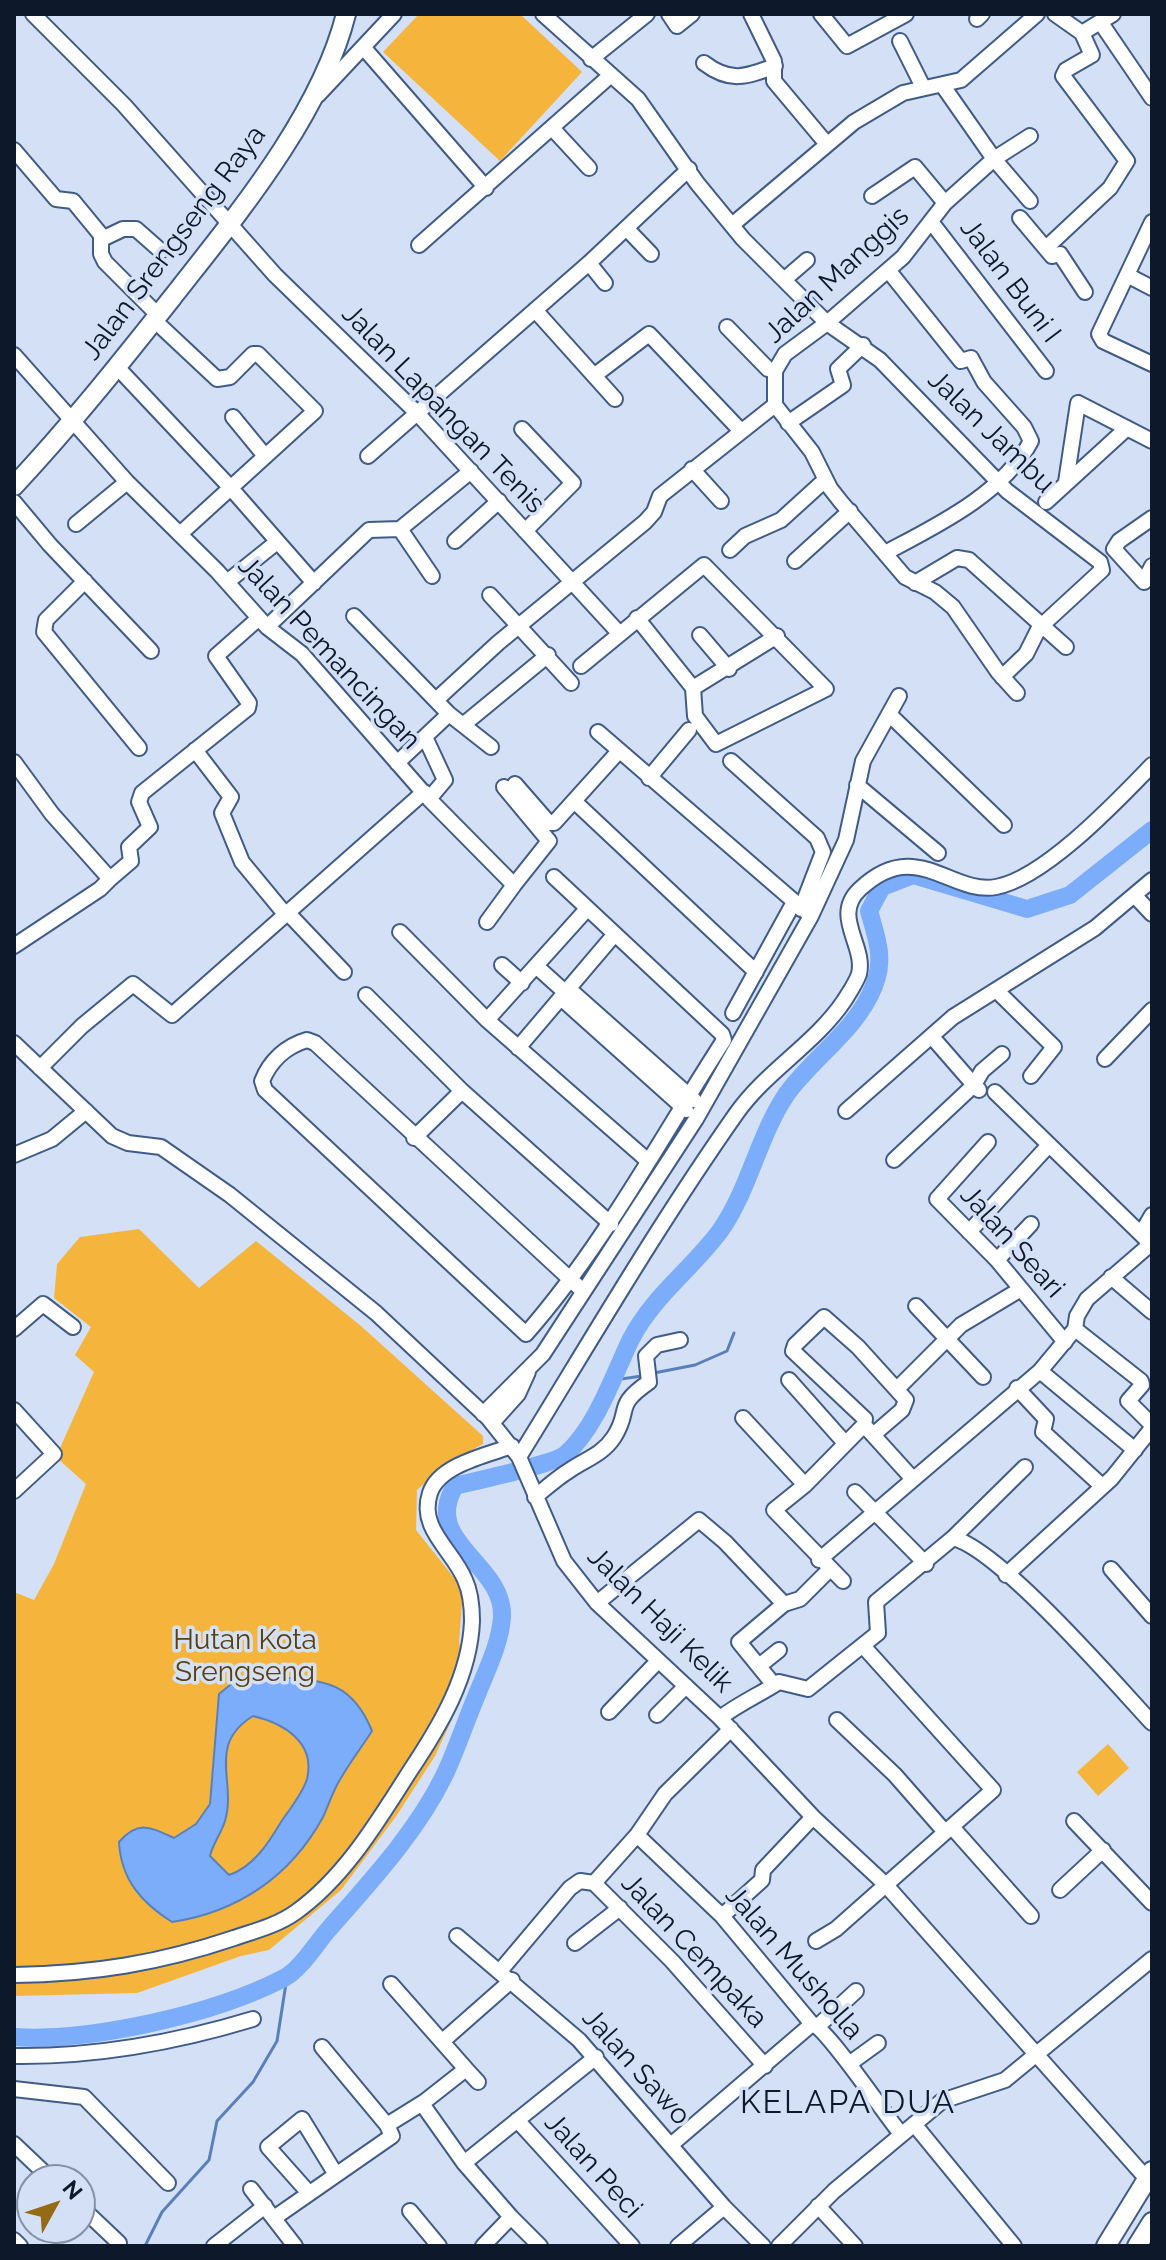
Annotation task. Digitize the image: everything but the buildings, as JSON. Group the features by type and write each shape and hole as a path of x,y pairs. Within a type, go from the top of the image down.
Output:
{"main road":[{"name":"Jalan Srengseng Raya","path":"14,486 73,422 228,225 310,103 346,14"},
{"path":"1106,2246 1150,2175"},
{"path":"1137,2246 1152,2222"}],"street":[{"name":"Jalan Lapangan Tenis","path":"33,14 124,105 228,225 417,413 618,632"},
{"path":"310,103 394,14"},
{"name":"Jalan Jambu","path":"543,14 638,99 732,225 827,323 863,345 997,482 1081,544 1102,566 1095,578 1043,624"},
{"path":"591,59 647,14"},
{"path":"669,14 677,26 692,14"},
{"path":"821,14 847,46 906,14"},
{"path":"1046,248 1110,188 1127,161 1090,116 1062,74 1092,55 1082,33 1055,14"},
{"path":"732,225 826,143 881,106 923,87 943,86 968,75 1033,15"},
{"path":"756,16 775,66 774,81 826,143"},
{"path":"1082,33 1107,19 1152,98"},
{"path":"900,41 923,87"},
{"path":"363,47 486,188"},
{"path":"704,63 718,74 741,79 775,66"},
{"path":"419,245 611,75"},
{"path":"943,86 994,159 1030,201"},
{"path":"552,128 589,168"},
{"name":"Jalan Manggis","path":"775,405 775,371 785,354 827,323 888,270 932,223 945,203 994,159 1030,136"},
{"path":"14,150 56,199 73,201 102,239 102,258 217,379 230,377 253,354 258,354 315,410 180,534"},
{"path":"872,196 915,167 945,203"},
{"path":"368,456 589,263 689,169"},
{"path":"1020,218 1054,257 1060,254 1085,292"},
{"path":"1152,222 1100,329 1100,338 1152,364"},
{"name":"Jalan Buni I","path":"932,223 1046,371"},
{"path":"102,239 123,229 136,229 161,251"},
{"path":"627,229 651,254"},
{"path":"785,279 807,260"},
{"path":"589,263 605,283"},
{"path":"885,553 951,515 997,482 1026,451 1030,435 984,382 971,358 961,361 888,270"},
{"path":"1127,275 1152,288"},
{"path":"535,310 615,399"},
{"path":"727,327 768,369 775,371"},
{"path":"595,375 649,334 741,431"},
{"path":"788,423 842,386 838,369 863,345"},
{"name":"Jalan Pemancingan","path":"14,355 127,482 227,582 263,623 302,654 426,796 514,885"},
{"path":"117,367 229,486 314,583"},
{"path":"1066,482 1078,403 1152,441"},
{"path":"436,700 520,625 645,522 660,496 775,405 816,458 825,480 900,572 935,592 953,607 1002,677 1017,693"},
{"path":"233,417 265,456"},
{"path":"1046,502 1127,428"},
{"path":"522,429 573,483 525,531"},
{"path":"692,469 721,501"},
{"path":"14,946 100,889 131,861 129,847 150,827 139,798 250,705 216,659 216,653 263,623 314,583 372,528 400,529 471,471"},
{"path":"730,550 745,536 781,520 825,480"},
{"path":"76,524 127,482"},
{"path":"455,541 499,501"},
{"path":"14,502 50,545 151,651"},
{"path":"657,506 669,519"},
{"path":"795,561 850,511"},
{"path":"14,513 40,541 50,545"},
{"path":"1152,518 1119,541 1114,549 1144,582 1152,566"},
{"path":"400,529 432,576"},
{"path":"227,582 277,542"},
{"path":"915,583 963,557 1066,647"},
{"path":"581,666 618,632 704,565 777,636 824,685 825,690 719,744 713,742 699,724 693,688 637,618"},
{"path":"85,581 46,620 44,632 139,748"},
{"path":"490,595 571,683"},
{"path":"354,616 449,714 491,747"},
{"path":"1002,677 1026,654 1031,639 1043,624"},
{"path":"700,635 729,669"},
{"path":"693,688 729,669 777,636"},
{"path":"463,725 548,655"},
{"path":"733,1013 756,972 802,909 846,840 863,761 899,696"},
{"path":"397,763 449,714"},
{"path":"889,714 1004,825"},
{"path":"649,778 689,730"},
{"path":"598,732 802,909"},
{"path":"40,1068 82,1026 133,984 171,1016 286,913 445,780 425,737"},
{"path":"195,750 231,797 222,813 239,856 286,913 344,972"},
{"path":"487,922 549,841 510,786 549,823 554,823 619,751"},
{"path":"488,1418 508,1386 530,1368 700,1112 802,909 823,852 817,838 731,761"},
{"path":"14,762 52,814 110,879"},
{"path":"14,1975 68,1975 154,1963 215,1944 293,1915 340,1870 367,1837 431,1740 466,1660 472,1623 471,1598 458,1567 432,1529 428,1517 429,1495 442,1477 517,1455 736,1113 768,1075 842,1005 853,987 859,964 848,927 848,910 857,891 875,877 907,867 946,874 973,885 992,888 1006,885 1072,842 1152,765"},
{"path":"857,785 938,853"},
{"path":"574,801 756,972"},
{"path":"554,877 724,1037 611,1224 570,1279 528,1332 522,1334 265,1090 263,1076 287,1048 311,1041 414,1138 570,1279 583,1291"},
{"path":"846,1111 933,1038 953,1017 1095,928 1152,880"},
{"path":"1135,896 1152,914"},
{"path":"487,1020 587,909"},
{"path":"400,932 487,1020 647,1160"},
{"path":"518,1048 614,935"},
{"path":"502,965 522,983"},
{"path":"536,966 700,1112"},
{"path":"996,990 1054,1047 1031,1076"},
{"path":"366,995 462,1091 611,1224"},
{"path":"1105,1059 1152,1010"},
{"path":"933,1038 977,1087"},
{"name":"Jalan Haji Kelik","path":"14,1043 120,1140 153,1144 172,1154 250,1210 376,1313 488,1418 517,1455 564,1561 597,1603 720,1718 813,1817 885,1884 1150,2175"},
{"path":"894,1160 977,1087 982,1071 1002,1054"},
{"path":"414,1138 462,1091"},
{"path":"774,1685 740,1640 784,1604 800,1599 825,1565 873,1513 1040,1371 1075,1329 1077,1316 1087,1299 1146,1248 1148,1241 995,1092"},
{"path":"14,1155 45,1143 86,1111"},
{"name":"Jalan Seari","path":"988,1142 937,1199 997,1260 1065,1342"},
{"path":"969,1232 1049,1145"},
{"path":"1141,1234 1152,1215"},
{"path":"997,1260 1031,1224"},
{"path":"1111,1277 1152,1312"},
{"path":"898,1388 947,1337 978,1313 1021,1289"},
{"path":"14,1329 43,1304 73,1327"},
{"path":"916,1306 983,1377"},
{"path":"843,1581 774,1511 805,1485 845,1443 869,1430 904,1406 906,1400 898,1388 826,1317 795,1345 793,1351 865,1419 869,1430 912,1478"},
{"path":"1006,1575 1102,1486 1152,1427 1128,1401 1142,1385 1141,1381 1075,1329"},
{"path":"533,1493 573,1467 594,1458 614,1437 622,1407 630,1395 649,1382 646,1356 657,1345 680,1340"},
{"path":"1040,1371 1135,1450"},
{"path":"789,1380 845,1443"},
{"path":"1017,1388 1046,1419 1043,1432 1102,1486"},
{"path":"14,1410 54,1453 14,1491"},
{"path":"743,1418 805,1485"},
{"path":"720,1718 746,1698 764,1693 774,1685 790,1682 808,1689 864,1647 878,1633 876,1602 926,1564 1025,1467"},
{"path":"855,1492 926,1564"},
{"path":"597,1603 699,1520 725,1542 784,1604"},
{"path":"953,1538 973,1546 1006,1575 1087,1652 1152,1723"},
{"path":"1111,1569 1152,1616"},
{"path":"816,1941 836,1929 992,1788 864,1647"},
{"path":"759,1666 779,1650"},
{"path":"609,1712 658,1661"},
{"path":"657,1715 686,1686"},
{"path":"837,1720 895,1775 1031,1916"},
{"name":"Jalan Cempaka","path":"731,1729 665,1794 637,1835 594,1883 728,2021 765,2066"},
{"path":"722,1916 762,1880 763,1870 813,1817"},
{"path":"1074,1821 1152,1903"},
{"name":"Jalan Musholla","path":"637,1835 722,1916 849,2064 901,2134"},
{"path":"1060,1890 1103,1850"},
{"path":"444,2044 445,2039 506,1976 570,1888 580,1881 594,1883"},
{"path":"575,1943 620,1908"},
{"name":"Jalan Sawo","path":"457,1936 596,2057 724,2207 763,2246"},
{"path":"779,2246 818,2206 901,2134 947,2099 1005,2080 1152,1959"},
{"path":"391,1984 478,2082"},
{"name":"Jalan Cempaka","path":"672,2144 856,1991"},
{"path":"14,2056 67,2057 129,2049 188,2038 253,2019"},
{"path":"849,2064 878,2043"},
{"path":"214,2246 308,2192 392,2136 387,2125 322,2047"},
{"path":"464,2163 596,2057"},
{"path":"387,2125 424,2102 466,2069"},
{"path":"14,2089 84,2097 168,2183"},
{"path":"424,2102 464,2163 540,2246"},
{"path":"308,2192 268,2151 302,2119 335,2173"},
{"name":"Jalan Peci","path":"517,2120 632,2246"},
{"path":"914,2124 1014,2246"},
{"path":"251,2189 295,2246"},
{"path":"818,2206 855,2246"},
{"path":"678,2246 724,2207"},
{"path":"410,2211 439,2246"},
{"path":"483,2246 511,2217"},
{"path":"96,2222 118,2244"},
{"path":"14,2240 20,2246"}],"green space":[{"path":"419,14 520,14 582,72 500,161 383,52"},
{"name":"Hutan Kota Srengseng","path":"139,1229 199,1288 256,1241 361,1326 483,1436 483,1444 448,1463 417,1490 416,1530 463,1589 459,1643 470,1669 462,1697 435,1756 397,1815 341,1890 269,1950 241,1956 137,1993 14,1996 14,1592 34,1600 54,1564 86,1484 56,1457 94,1372 75,1355 91,1327 54,1298 57,1264 80,1237"},
{"path":"1108,1744 1129,1768 1098,1796 1077,1772"}],"water":[{"path":"266,1676 331,1685 354,1700 372,1731 342,1776 310,1838 279,1874 219,1910 172,1922 151,1907 135,1889 124,1868 119,1842 138,1828 151,1829 174,1838 196,1824 210,1804 219,1694 235,1681","holes":["253,1716 286,1729 302,1745 307,1755 307,1779 299,1796 253,1861 229,1875 210,1856 228,1806 227,1752 230,1739 239,1727"]}],"waterway":[{"path":"14,2037 79,2035 189,2014 256,1991 284,1978 302,1963 391,1856 433,1797 453,1757 496,1648 502,1617 499,1598 448,1523 447,1506 455,1486 559,1458 587,1429 631,1339 650,1309 709,1245 730,1215 786,1095 846,1030 866,1002 879,967 877,940 869,911 882,887 913,875 1027,909 1070,895 1152,830"},
{"path":"654,1373 695,1365 727,1351 734,1333"},
{"path":"614,1380 642,1376"},
{"path":"145,2246 162,2212 209,2160 217,2121 253,2082 277,2041 287,1977"}],"district":[{"name":"KELAPA DUA","path":"848,2103"}]}
